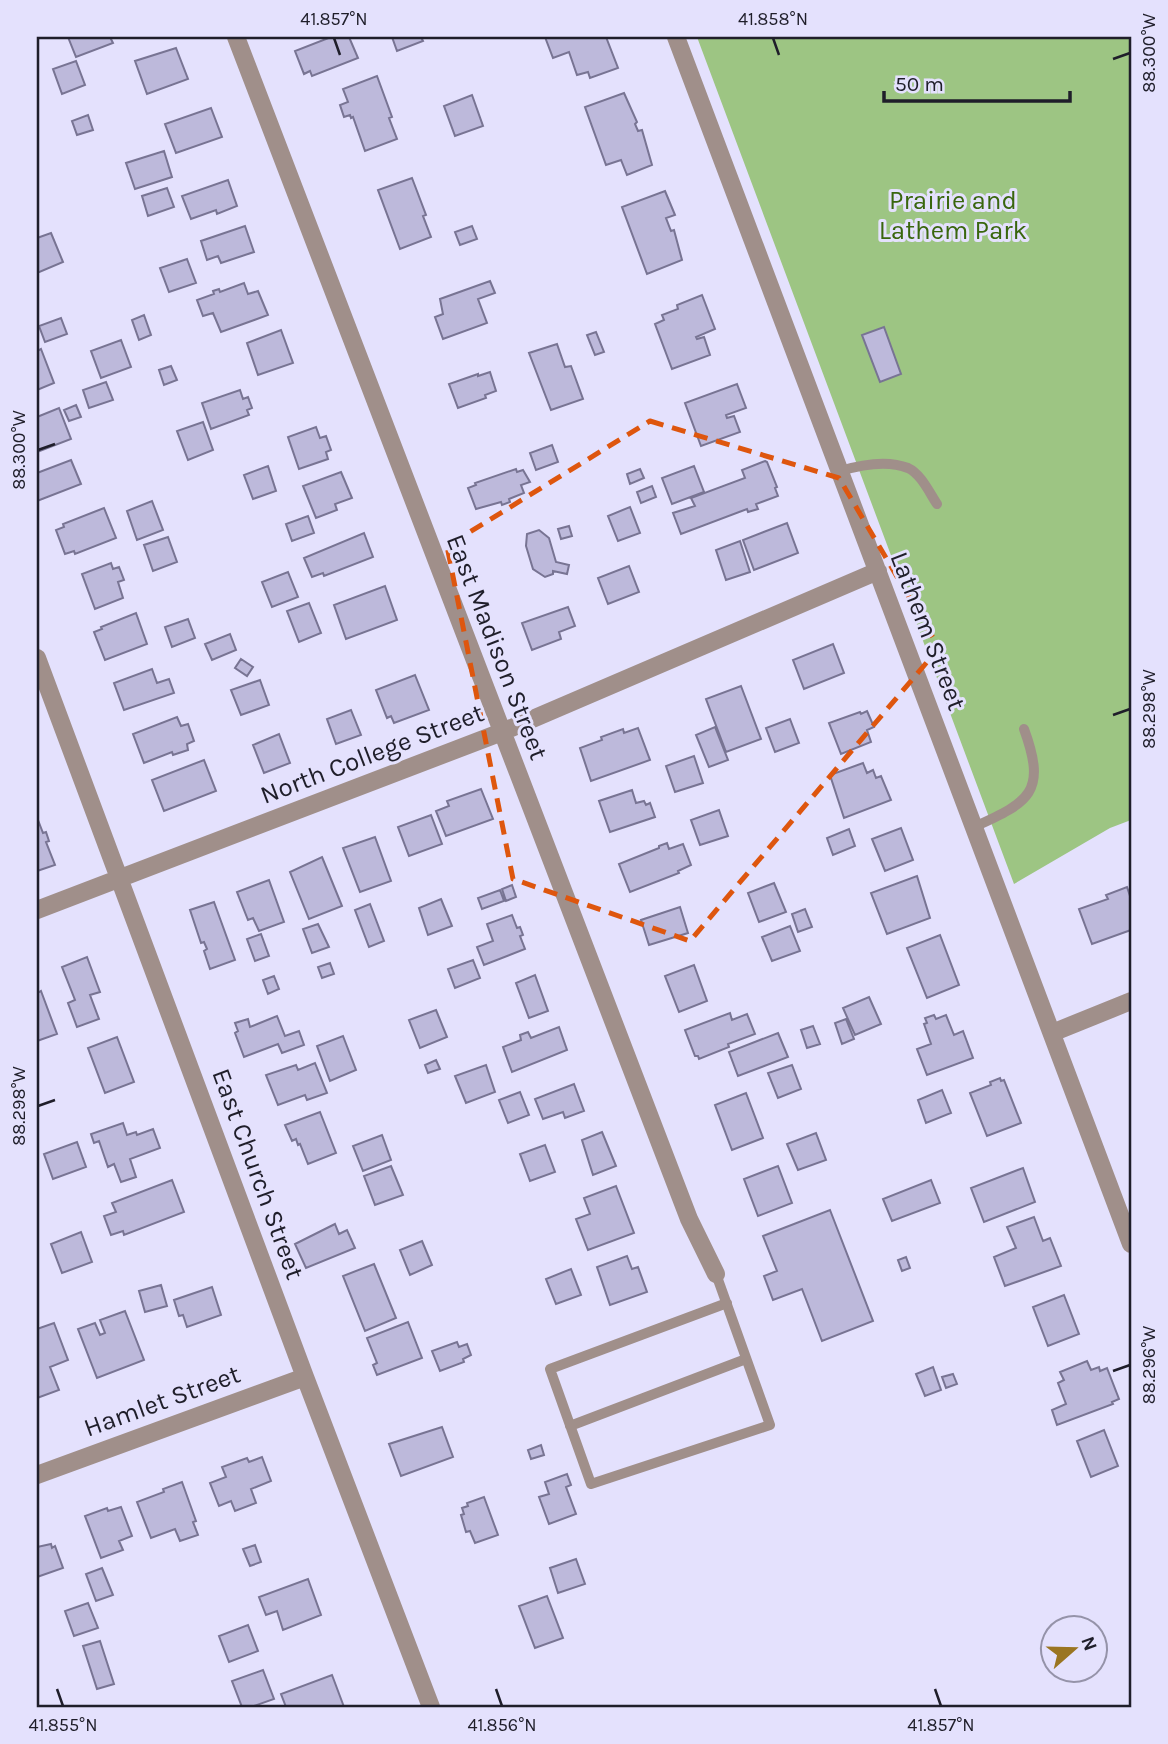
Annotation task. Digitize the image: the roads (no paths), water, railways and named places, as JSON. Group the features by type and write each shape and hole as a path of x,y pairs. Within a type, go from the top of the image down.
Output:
{"street":[{"name":"East Madison Street","path":"236,37 689,1219 716,1274"},
{"name":"Lathem Street","path":"676,37 1131,1244"},
{"name":"North College Street","path":"37,910 502,732 878,571"},
{"name":"East Church Street","path":"37,658 431,1707"},
{"path":"1052,1033 1131,1001"},
{"name":"Hamlet Street","path":"37,1475 305,1377"}],"lane":[{"path":"840,471 860,464 908,468 922,481 937,503"},
{"path":"974,827 1022,802 1034,785 1033,760 1024,729"},
{"path":"716,1274 727,1303 770,1425 591,1484 550,1369 727,1303"},
{"path":"570,1426 746,1359"}],"park label":[{"name":"Prairie and Lathem Park","path":"953,215"}]}
